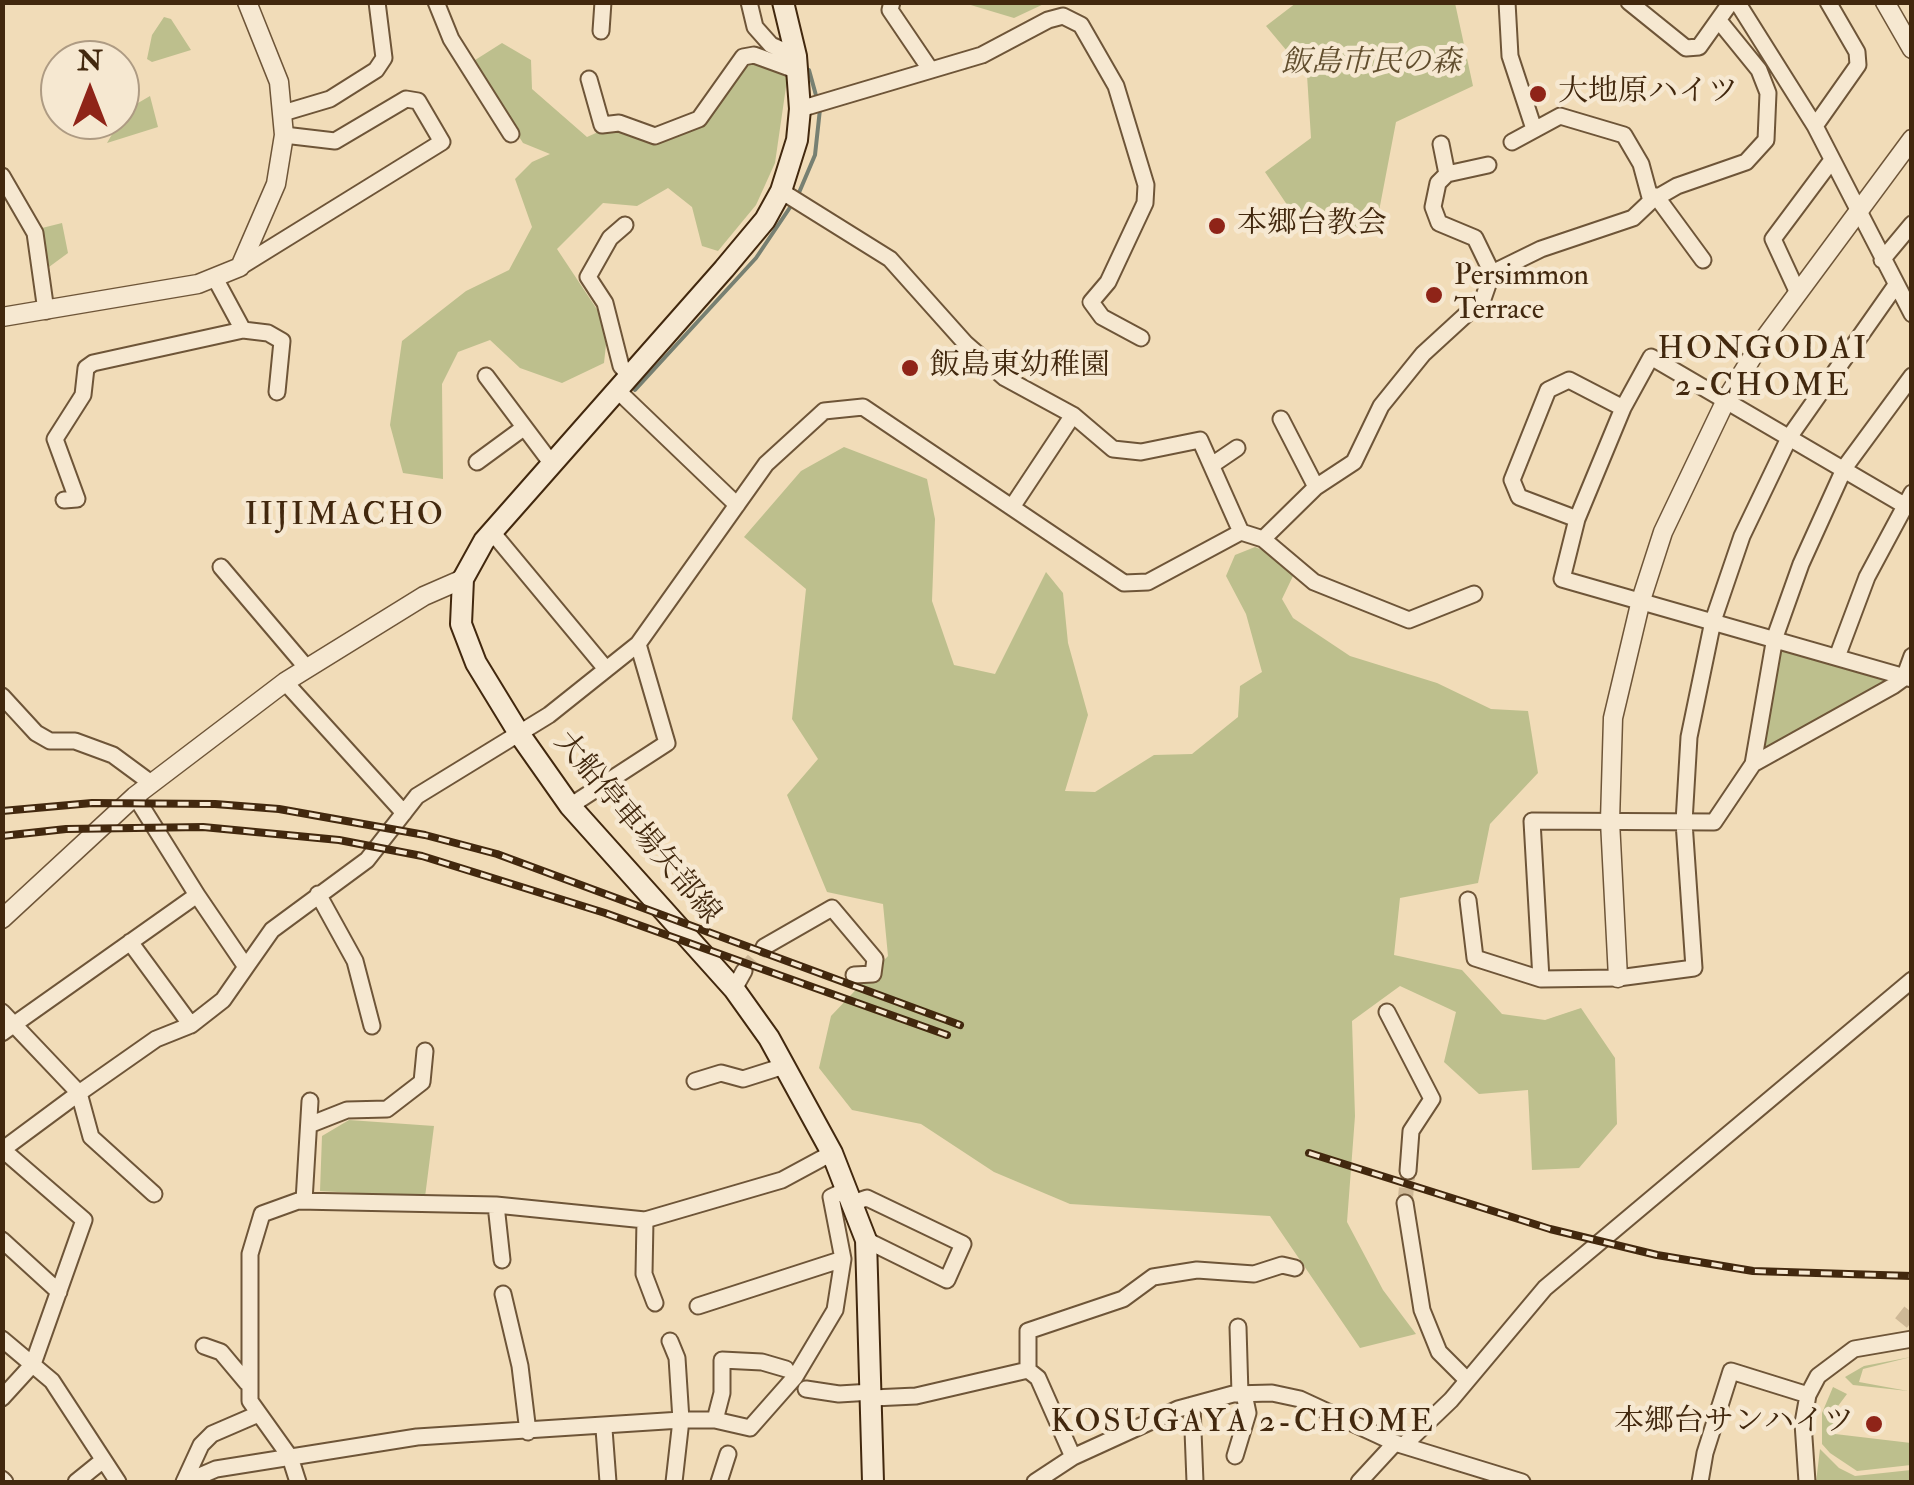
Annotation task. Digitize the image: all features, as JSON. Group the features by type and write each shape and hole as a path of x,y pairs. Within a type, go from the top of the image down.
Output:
{"main road":[{"path":"463,579 492,532 766,220 781,191 797,140 800,109 797,64 783,2"},
{"name":"大船停車場矢部線","path":"463,579 461,624 468,644 520,735 570,806 739,980 852,1196 866,1240 873,1482"}],"street":[{"path":"240,266 276,184 284,135 279,82 247,2"},
{"path":"283,113 330,100 376,70 384,58 377,2"},
{"path":"436,2 452,39 511,134"},
{"path":"601,32 603,2"},
{"path":"749,2 755,27 797,64"},
{"path":"892,2 890,10 930,69"},
{"path":"1507,2 1510,56 1534,129"},
{"path":"1629,2 1686,48 1698,48 1734,2 1815,126 1912,314"},
{"path":"1815,126 1858,65 1857,52 1828,2"},
{"path":"1884,2 1912,48"},
{"path":"800,109 982,54 1048,20 1063,16 1081,26 1116,86 1146,185 1145,203 1108,282 1092,302 1102,318 1140,338"},
{"path":"1492,272 1541,249 1633,218 1653,198 1746,162 1766,140 1770,129 1765,83 1720,22"},
{"path":"590,79 602,124 619,123 655,136 699,119 743,57 754,55 797,64"},
{"path":"2,317 216,280 442,142 418,101 406,99 335,141 284,135"},
{"path":"1512,142 1560,116 1624,135 1641,164 1653,198 1704,260"},
{"path":"1618,978 1610,821 1613,718 1641,600 1680,490 1726,398 1912,139"},
{"path":"1263,538 1316,487 1354,462 1382,406 1423,354 1483,299 1492,272 1475,238 1440,223 1434,194 1447,174 1441,144"},
{"path":"1798,293 1773,239 1832,160"},
{"path":"1447,174 1488,165"},
{"path":"2,176 35,233 46,311"},
{"path":"781,191 890,258 966,344 1005,378 1073,415 1114,448 1140,452 1200,440 1241,532"},
{"path":"1882,260 1912,224"},
{"path":"624,225 610,238 588,277 604,303 624,383 737,506"},
{"path":"216,280 243,330"},
{"path":"1468,900 1475,958 1541,979 1618,978 1694,968 1684,822 1689,737 1714,621 1742,536 1790,436 1896,285"},
{"path":"64,500 77,498 54,440 83,395 86,368 93,362 243,330 268,332 282,341 277,392"},
{"path":"1838,657 1867,577 1908,499 1845,468 1651,356 1623,408 1577,519 1560,574 1562,579 1908,678"},
{"path":"486,376 552,464"},
{"path":"1541,979 1533,900 1532,821 1714,822 1753,764 1774,637 1801,564 1845,468 1912,376"},
{"path":"1577,519 1518,497 1512,490 1512,480 1548,390 1569,380 1623,408"},
{"path":"2,1398 32,1364 84,1220 2,1150 156,1039 191,1025 223,1000 272,930 368,860 431,785 520,735 638,644 766,464 824,410 862,407 1124,583 1148,582 1241,532 1263,538 1314,582 1409,620 1474,594"},
{"path":"1012,507 1073,415"},
{"path":"1281,419 1316,487"},
{"path":"476,462 522,429"},
{"path":"1212,465 1236,448"},
{"path":"492,532 606,669"},
{"path":"221,567 306,667"},
{"path":"2,918 150,784 306,667 424,596 463,579"},
{"path":"570,806 666,743 638,644"},
{"path":"1908,678 1912,656"},
{"path":"1753,764 1908,678"},
{"path":"286,682 404,813"},
{"path":"2,696 36,733 50,741 75,740 113,755 150,784"},
{"path":"136,796 246,966"},
{"path":"318,894 355,961 372,1026"},
{"path":"154,1194 92,1137 78,1093 6,1023 198,895"},
{"path":"764,947 832,908 875,958 872,974 854,975"},
{"path":"130,942 191,1025"},
{"path":"1360,1482 1467,1380 1545,1288 1912,980"},
{"path":"1388,1012 1432,1099 1411,1131 1408,1171"},
{"path":"308,1125 347,1110 387,1109 422,1082 425,1051"},
{"path":"694,1081 720,1073 743,1079 784,1066"},
{"path":"304,1201 310,1100"},
{"path":"298,1482 290,1457 256,1416 247,1383 250,1254 262,1214 304,1201 496,1205 645,1220 782,1180 832,1154"},
{"path":"185,1482 216,1469 418,1437 682,1420 715,1420 750,1428 793,1382 836,1310 842,1258 831,1196 867,1198 963,1244 947,1280 866,1240"},
{"path":"1406,1203 1422,1310 1439,1352 1467,1380"},
{"path":"496,1205 502,1260"},
{"path":"645,1220 644,1274 655,1303"},
{"path":"2,1240 59,1292"},
{"path":"698,1306 842,1258"},
{"path":"1028,1370 1028,1332 1122,1299 1153,1277 1197,1270 1254,1274 1282,1265 1295,1268"},
{"path":"504,1294 520,1366 528,1432"},
{"path":"1807,1482 1803,1423 1808,1395 1818,1376 1854,1349 1903,1340 1901,1323"},
{"path":"1236,1456 1248,1414 1242,1394 1238,1326"},
{"path":"2,1339 32,1364 72,1408 118,1482"},
{"path":"670,1342 678,1358 682,1420 674,1482"},
{"path":"204,1346 222,1352 247,1383"},
{"path":"715,1420 722,1393 722,1360 762,1362 793,1382 838,1394 916,1396 1028,1370"},
{"path":"1028,1370 1038,1378 1074,1457"},
{"path":"1700,1482 1731,1371 1808,1395"},
{"path":"1036,1482 1074,1457 1192,1405 1242,1394 1272,1393 1300,1399 1477,1476 1522,1482"},
{"path":"1192,1405 1195,1482"},
{"path":"185,1482 201,1445 212,1434 256,1416"},
{"path":"604,1428 608,1482"},
{"path":"719,1482 728,1454"},
{"path":"76,1482 102,1461"}],"green space":[{"path":"964,3 1046,3 1014,18"},
{"name":"飯島市民の森","path":"1296,3 1455,3 1473,86 1396,122 1375,232 1304,230 1265,172 1311,138 1307,75 1266,26"},
{"path":"164,17 171,19 191,50 152,62 147,59 152,35"},
{"path":"502,43 531,60 532,89 587,137 607,128 655,138 700,120 746,52 789,66 775,163 756,205 718,251 702,246 692,207 668,188 637,206 603,203 557,249 608,326 604,363 562,383 520,368 490,340 458,352 442,384 443,479 403,473 390,425 402,341 466,291 509,270 532,227 515,179 532,162 550,154 523,143 472,62"},
{"path":"150,96 158,127 140,133 140,102"},
{"path":"62,223 68,253 49,267 42,228"},
{"path":"844,447 927,479 935,519 932,601 954,665 995,674 1046,572 1063,593 1068,643 1088,715 1065,791 1095,792 1154,755 1192,754 1238,717 1240,686 1262,672 1246,614 1226,576 1235,555 1255,547 1270,553 1293,576 1282,599 1293,618 1350,656 1437,683 1491,709 1528,711 1538,773 1490,824 1478,883 1400,898 1394,955 1462,970 1502,1014 1545,1020 1581,1008 1615,1058 1617,1124 1579,1168 1532,1170 1528,1090 1479,1094 1444,1062 1456,1012 1400,986 1352,1021 1355,1116 1347,1222 1383,1290 1416,1334 1360,1348 1270,1216 1070,1204 994,1172 921,1124 852,1110 819,1068 831,1016 888,956 883,904 827,892 787,795 818,759 792,719 806,589 744,537 801,471"},
{"path":"1780,648 1884,676 1885,687 1768,751 1760,749"},
{"path":"349,1120 434,1126 425,1197 320,1191 322,1136"},
{"path":"1911,1357 1863,1369 1859,1382 1908,1391 1853,1385 1845,1377 1864,1366"},
{"path":"1833,1387 1847,1394 1838,1406 1835,1434 1911,1443 1911,1465 1857,1471 1830,1453 1822,1444 1822,1413"},
{"path":"1820,1449 1839,1468 1855,1476 1911,1470 1911,1482 1816,1482"}],"waterway":[{"path":"809,70 817,99"},
{"path":"798,195 815,155 820,109"},
{"path":"635,390 756,258 793,203"}],"tunnel":[{"path":"744,971 764,947"},
{"path":"1405,1203 1408,1171"},
{"path":"1901,1323 1912,1309"}],"railway":[{"path":"2,811 92,803 215,804 279,809 425,835 497,854 960,1025"},
{"path":"2,836 66,829 203,827 339,840 422,856 605,913 947,1035"},
{"path":"1309,1153 1550,1229 1657,1255 1753,1271 1912,1276"}],"place":[{"name":"大地原ハイツ","path":"1538,94"},
{"name":"本郷台教会","path":"1217,226"},
{"name":"Persimmon Terrace","path":"1434,295"},
{"name":"飯島東幼稚園","path":"910,368"},
{"name":"本郷台サンハイツ","path":"1874,1424"}],"district":[{"name":"HONGODAI 2-CHOME","path":"1763,370"},
{"name":"IIJIMACHO","path":"345,517"},
{"name":"KOSUGAYA 2-CHOME","path":"1243,1424"}]}
